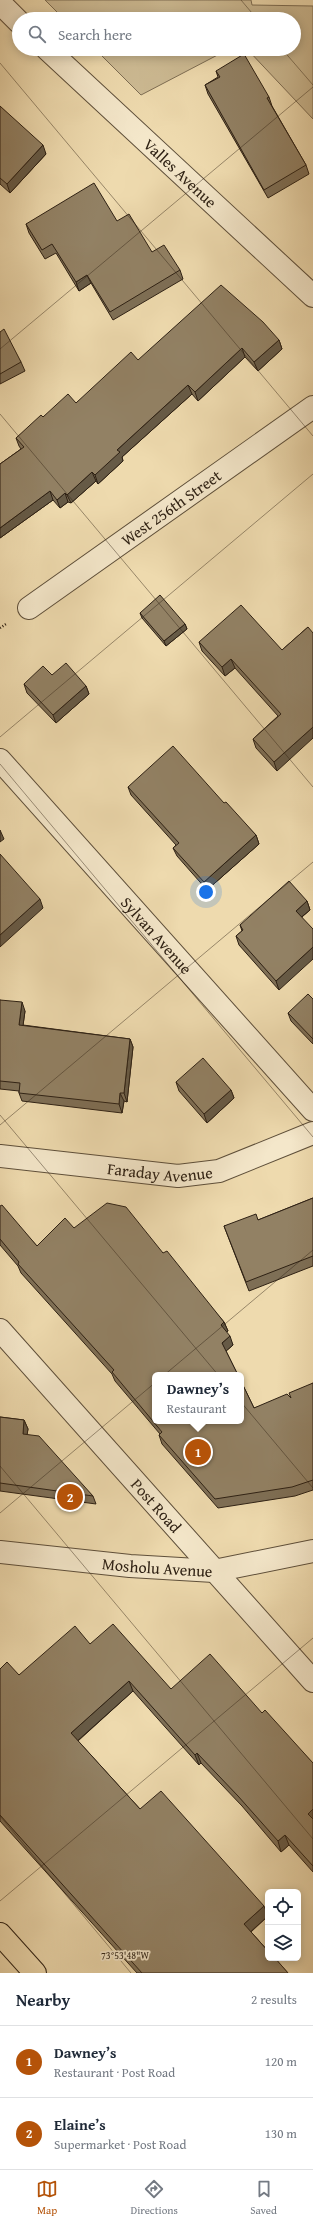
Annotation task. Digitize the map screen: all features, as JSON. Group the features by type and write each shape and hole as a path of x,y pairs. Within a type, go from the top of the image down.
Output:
{"main road":[{"path":"0,1934 35,1973"}],"street":[{"path":"0,4 12,15"},
{"name":"Valles Avenue","path":"55,56 313,296"},
{"name":"West 256th Street","path":"29,608 313,408"},
{"name":"Sylvan Avenue","path":"0,760 313,1110"},
{"name":"Faraday Avenue","path":"0,1156 178,1176 218,1171 313,1133"},
{"name":"Post Road","path":"0,1330 313,1681"},
{"name":"Mosholu Avenue","path":"0,1552 130,1566 214,1571 313,1551"}],"shaded area":[{"path":"45,0 251,0 252,5 313,6 313,119 254,56 301,56 301,12 57,12"},
{"path":"102,56 216,56 141,95"}],"building":[{"path":"241,56 245,56 269,97 267,98 306,165 264,190 205,85 220,77 216,71"},
{"path":"0,106 43,145 7,184 0,178"},
{"path":"94,183 117,221 129,214 152,252 164,245 180,270 110,312 87,275 76,282 52,244 42,250 26,224"},
{"path":"221,285 263,322 279,340 254,362 242,348 195,392 188,385 117,450 120,452 95,475 92,472 67,495 65,493 57,500 50,491 0,528 0,464 24,447 16,438 41,415 43,417 68,394 76,403 131,352 138,360"},
{"path":"4,329 21,362 0,374 0,332"},
{"path":"160,595 185,624 164,641 140,613"},
{"path":"241,605 282,650 308,627 313,633 313,727 274,762 253,739 281,714 231,659 222,667 199,642"},
{"path":"66,663 86,686 53,715 24,684 43,666 52,675"},
{"path":"173,746 224,803 226,802 256,835 204,882 173,848 179,843 128,787"},
{"path":"0,854 40,899 0,935"},
{"path":"289,881 307,901 296,911 313,929 313,947 276,981 236,936 243,930 240,925"},
{"path":"308,994 313,999 313,1039 288,1013"},
{"path":"0,1000 22,1002 19,1025 130,1039 124,1093 120,1093 119,1104 19,1093 20,1083 0,1081"},
{"path":"203,1058 231,1090 204,1114 176,1082"},
{"path":"313,1198 313,1256 246,1282 224,1226 256,1214 258,1220"},
{"path":"107,1203 126,1207 163,1253 167,1251 224,1322 221,1325 230,1336 222,1343 236,1372 152,1372 152,1420 112,1372 114,1370 18,1264 19,1262 0,1239 0,1206 2,1205 37,1246 65,1218 74,1228"},
{"path":"313,1383 313,1480 292,1487 215,1499 159,1435 162,1432 155,1424 244,1424 244,1387 254,1408 287,1394 291,1398 289,1393"},
{"path":"0,1417 24,1420 23,1434 39,1436 93,1496 0,1483"},
{"path":"113,1624 171,1689 210,1654 262,1713 265,1710 313,1763 313,1809 308,1814 313,1819 313,1866 285,1835 278,1841 197,1753 195,1755 129,1681 71,1733 140,1809 161,1791 264,1906 244,1924 265,1948 265,1961 278,1961 288,1973 142,1973 0,1815 0,1669 7,1662 19,1675 75,1626 90,1644"}],"place":[{"name":"Dawney’s","path":"198,1452"},
{"name":"Elaine’s","path":"70,1497"}]}
